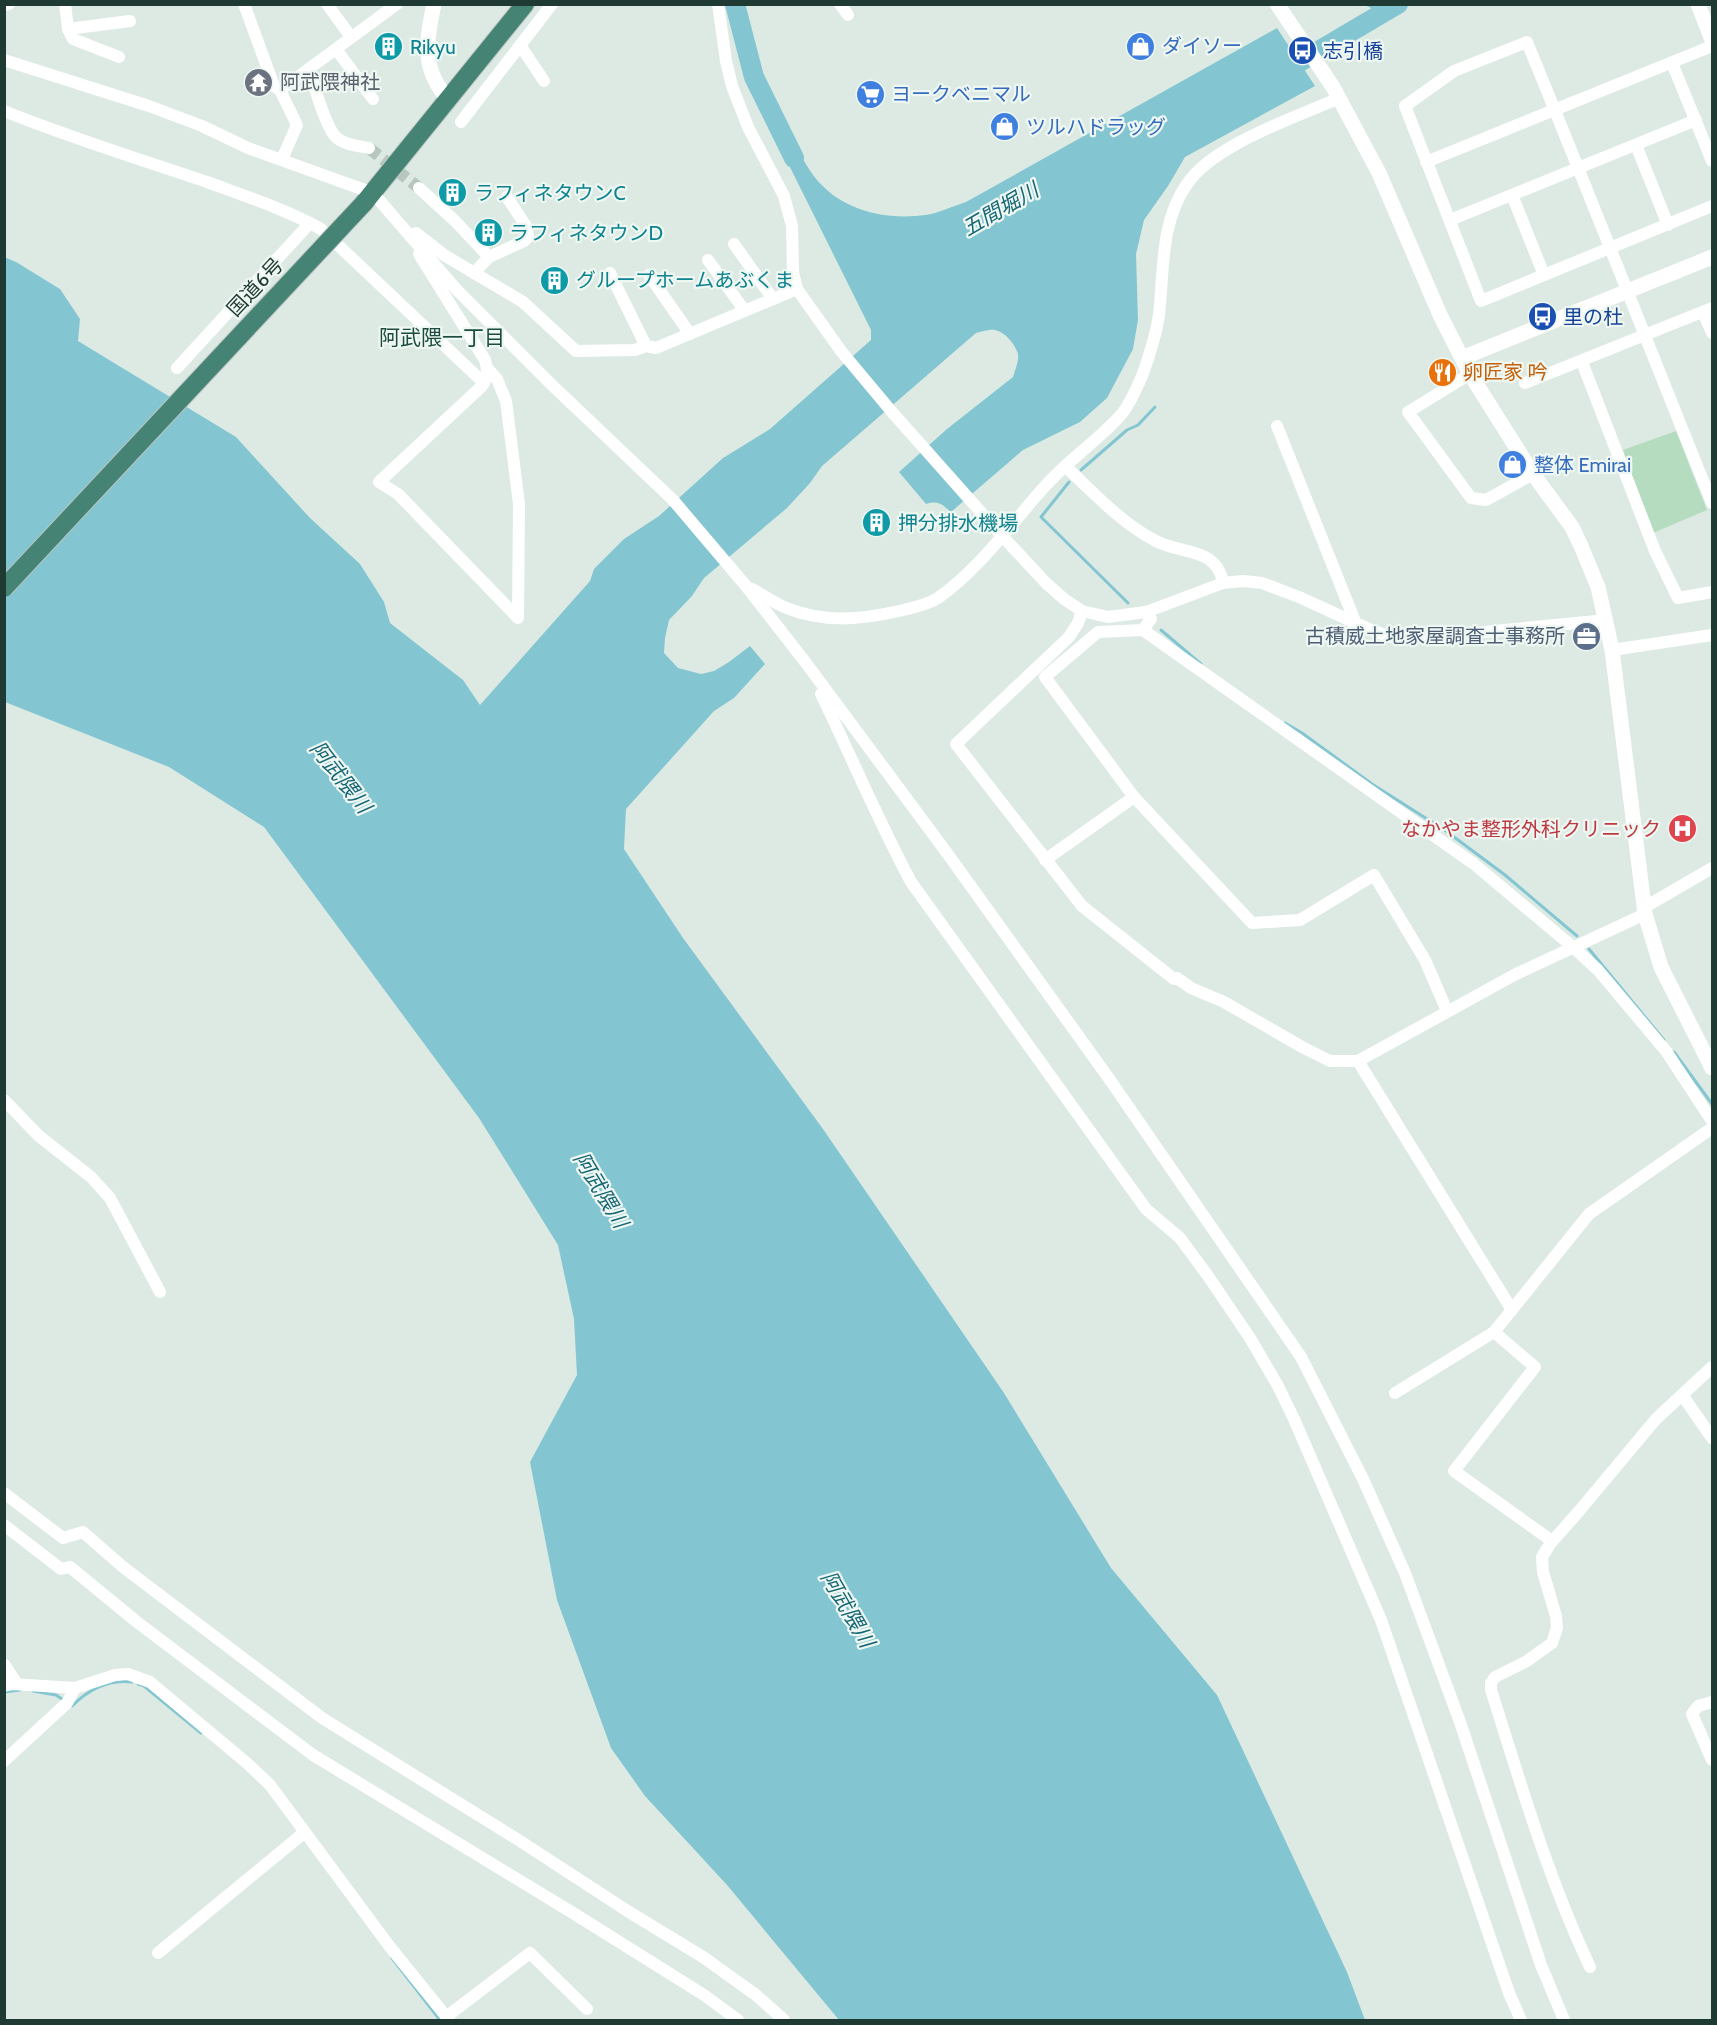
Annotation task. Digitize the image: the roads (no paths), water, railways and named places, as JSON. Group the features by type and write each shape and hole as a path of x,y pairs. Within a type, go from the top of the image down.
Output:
{"highway":[{"name":"国道6号","path":"4,588 369,198 525,4"}],"street":[{"path":"65,4 68,29 73,39 119,57"},
{"path":"244,4 274,86 280,90 297,125 282,159"},
{"path":"327,4 351,37"},
{"path":"434,4 427,43 429,61 438,86 449,100"},
{"path":"461,122 552,4"},
{"path":"718,4 732,86 748,127 784,196 792,226 793,272 797,289 841,351 892,412 1000,534 1064,599 1082,611 1108,616 1146,612 1223,583 1244,581 1262,583 1391,637 1474,633 1606,620"},
{"path":"840,4 848,15"},
{"path":"1698,4 1713,40"},
{"path":"280,90 389,7"},
{"path":"1280,9 1336,93 1383,180 1440,315 1470,374 1533,474 1572,528 1598,587 1612,650 1645,911 1661,967 1713,1068"},
{"path":"68,29 130,21"},
{"path":"1711,496 1626,292 1610,249 1578,168 1527,42 1454,71 1405,106 1481,301 1610,249 1713,206"},
{"path":"520,45 544,81"},
{"path":"1426,162 1713,46"},
{"path":"336,49 373,99"},
{"path":"4,60 149,106 202,126 248,148 282,159 369,198 444,255 523,302 576,351 635,350 646,346 656,348 797,289"},
{"path":"1671,63 1713,161"},
{"path":"309,70 330,128 337,138 369,148"},
{"path":"746,586 784,607 817,618 850,619 890,613 936,599 961,578 1047,483 1121,415 1136,390 1159,317 1167,231 1178,198 1188,182 1208,162 1235,143 1336,93"},
{"path":"4,111 222,188 301,218 321,229 484,383"},
{"path":"1450,220 1696,120"},
{"path":"1636,145 1668,225"},
{"path":"419,188 489,257"},
{"path":"1512,195 1544,275"},
{"path":"474,273 489,257 528,237 526,226 507,197"},
{"path":"396,218 485,360 488,369 497,379 506,401 519,504 518,618 398,494 380,482 484,383 488,369"},
{"path":"396,218 464,296 553,386 673,500 728,563 948,853 1110,1080 1301,1357 1363,1479 1405,1573 1460,1722 1541,1965 1564,2020"},
{"path":"177,368 310,223"},
{"path":"734,244 773,299"},
{"path":"1462,358 1713,257"},
{"path":"708,260 745,311"},
{"path":"610,273 646,346"},
{"path":"649,275 690,334"},
{"path":"1525,383 1708,310 1713,333"},
{"path":"1582,362 1655,551 1677,598 1713,592"},
{"path":"1470,374 1408,412 1471,498 1486,500 1533,474"},
{"path":"1276,426 1356,624"},
{"path":"1065,466 1119,516 1155,541 1209,558 1221,570 1223,583"},
{"path":"1082,611 1069,637 956,744 1082,906 1174,979 1177,978 1191,988 1224,1002 1330,1061 1358,1061 1516,974 1645,911 1713,868"},
{"path":"1143,630 1151,619 1146,612"},
{"path":"1447,1011 1425,960 1374,875 1300,920 1252,923 1134,797 1045,677 1098,632 1143,630 1474,864 1574,947 1598,970 1666,1051 1713,1121"},
{"path":"1612,650 1713,635"},
{"path":"806,663 852,757 884,831 911,882 1146,1209 1180,1238 1187,1247 1250,1338 1278,1386 1381,1620 1509,1993 1521,2020"},
{"path":"1045,860 1134,797"},
{"path":"1358,1061 1512,1310"},
{"path":"4,1100 39,1136 91,1177 111,1198 160,1292"},
{"path":"1395,1393 1494,1332 1589,1214 1713,1128"},
{"path":"1494,1332 1535,1367 1454,1471 1552,1541"},
{"path":"1590,1967 1568,1921 1553,1881 1491,1690 1491,1683 1495,1677 1527,1661 1552,1643 1557,1629 1556,1616 1543,1572 1542,1557 1552,1541 1656,1419 1713,1367"},
{"path":"1683,1396 1713,1438"},
{"path":"4,1493 63,1538 83,1532 123,1567 322,1718 703,1957 756,1995 784,2020"},
{"path":"4,1525 61,1569 70,1567 137,1622 313,1755 573,1913 704,1995 738,2020"},
{"path":"4,1664 11,1685 75,1688 115,1675 128,1674 150,1682 270,1785 390,1947 447,2019 531,1953 587,2008"},
{"path":"4,1761 67,1704 75,1688"},
{"path":"1713,1702 1698,1706 1692,1714 1713,1760"},
{"path":"158,1953 305,1832"}],"water":[{"name":"阿武隈川","path":"1277,28 1315,86 1185,157 1144,220 1136,254 1138,320 1133,349 1107,398 1080,422 1023,450 951,512 940,503 926,504 899,472 947,429 1013,377 1017,366 1017,350 1006,336 995,330 976,333 822,466 787,508 704,578 692,596 669,620 664,653 678,668 701,674 714,671 750,646 765,664 734,698 714,711 626,809 624,849 683,938 823,1129 1004,1393 1111,1568 1217,1695 1347,1972 1365,2020 839,2020 727,1885 645,1796 611,1748 557,1600 530,1462 577,1375 574,1319 558,1245 479,1118 264,827 169,767 5,702 4,257 60,289 80,319 78,341 236,437 310,518 360,564 384,602 390,623 463,680 480,705 590,581 594,569 624,539 659,516 723,458 770,429 871,340 871,330 776,139 789,132 819,183 845,203 876,214 909,216 931,214 966,202"}],"waterway":[{"name":"五間堀川","path":"735,4 754,77 794,158"},
{"path":"1366,4 1384,13"},
{"name":"五間堀川","path":"1276,76 1398,4"},
{"path":"1081,470 1127,430 1138,425 1155,407"},
{"path":"1069,482 1041,517 1128,603"},
{"path":"1161,630 1201,664"},
{"path":"1285,723 1372,784 1446,831 1505,875 1577,936"},
{"path":"1589,949 1664,1040"},
{"path":"1674,1052 1712,1104"},
{"path":"72,1706 99,1687 115,1682 132,1682"},
{"path":"138,1684 144,1686 201,1733"},
{"path":"4,1692 20,1690"},
{"path":"33,1691 56,1695 62,1699"},
{"path":"392,1958 440,2020"}],"tunnel":[{"path":"369,148 419,188"}],"place":[{"name":"ダイソー","path":"1141,46"},
{"name":"Rikyu","path":"389,47"},
{"name":"志引橋","path":"1302,51"},
{"name":"阿武隈神社","path":"259,82"},
{"name":"ヨークベニマル","path":"870,94"},
{"name":"ツルハドラッグ","path":"1005,127"},
{"name":"ラフィネタウンC","path":"453,193"},
{"name":"ラフィネタウンD","path":"488,233"},
{"name":"グループホームあぶくま","path":"555,280"},
{"name":"里の杜","path":"1542,317"},
{"name":"卵匠家 吟","path":"1442,372"},
{"name":"整体 Emirai","path":"1513,465"},
{"name":"押分排水機場","path":"877,523"},
{"name":"古積威土地家屋調査士事務所","path":"1586,636"},
{"name":"なかやま整形外科クリニック","path":"1682,829"}],"district":[{"name":"阿武隈一丁目","path":"442,337"}]}
